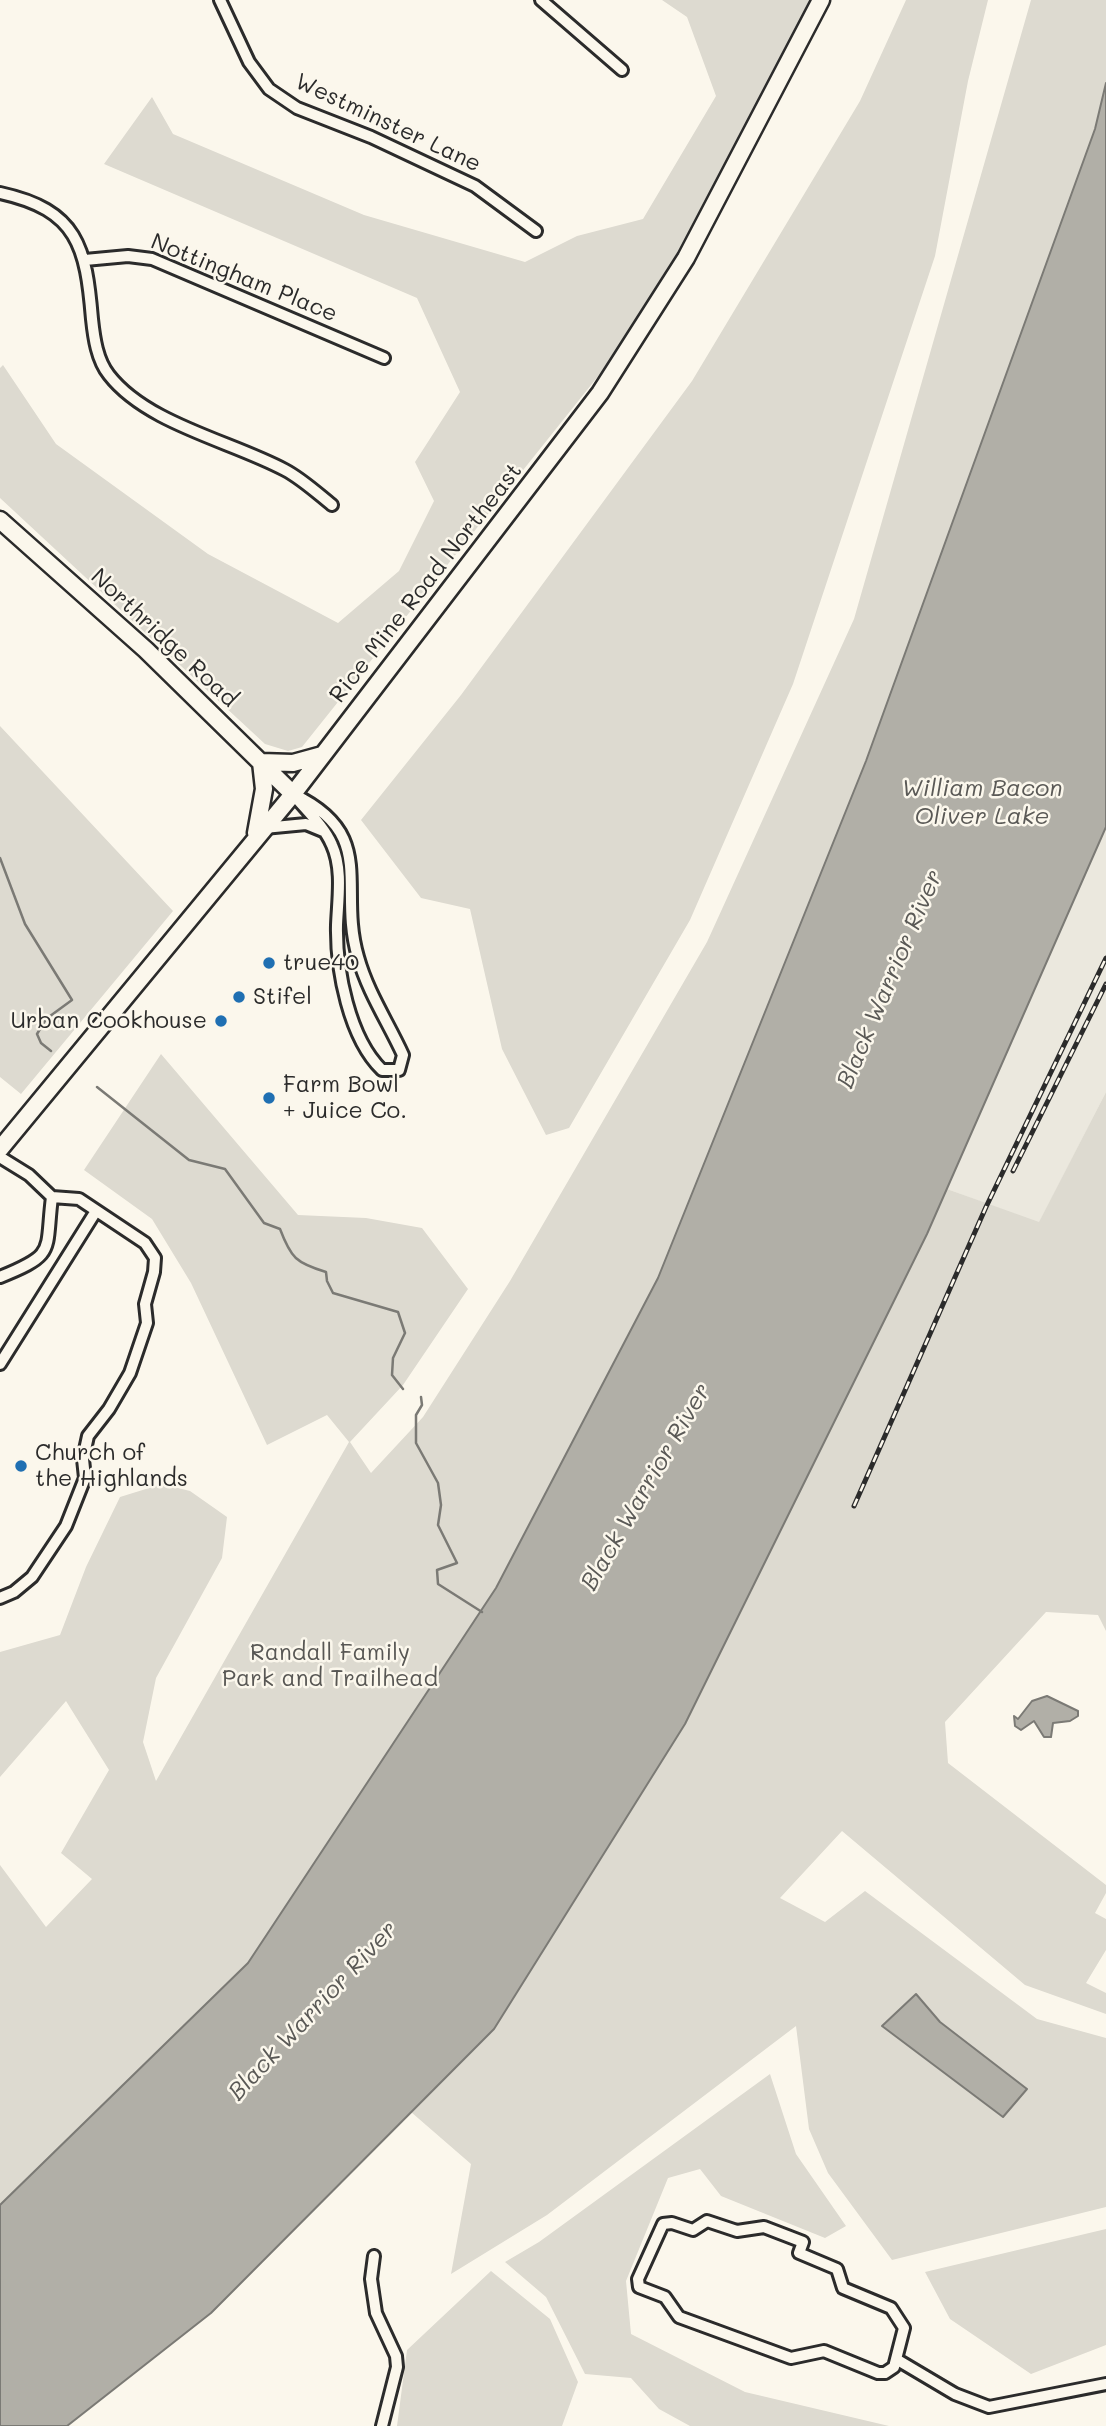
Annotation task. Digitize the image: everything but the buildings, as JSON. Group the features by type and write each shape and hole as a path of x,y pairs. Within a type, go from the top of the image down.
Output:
{"main road":[{"name":"Rice Mine Road Northeast","path":"0,1149 293,794 600,393 664,298 821,0"},
{"name":"Northridge Road","path":"0,520 140,644 293,794"},
{"path":"259,833 262,808 261,762 293,763 322,755"}],"street":[{"name":"Westminster Lane","path":"220,0 249,62 269,89 297,108 372,137 475,186 536,231"},
{"path":"541,0 622,69"},
{"path":"0,193 36,202 65,221 78,239 85,260 97,351 106,372 121,389 148,409 284,469 332,505"},
{"name":"Nottingham Place","path":"85,260 128,256 152,259 384,358"},
{"path":"293,794 321,807 334,822 350,857 352,927 357,954 375,1006 403,1055 399,1070 382,1070 374,1062 356,1025 344,991 337,948 338,869 332,845 293,794"},
{"path":"259,833 306,824 324,832"},
{"path":"0,1157 29,1175 52,1196 79,1199 145,1243 155,1258 145,1304 147,1323 130,1373 109,1409 88,1436 83,1459 85,1478 66,1526 32,1577 14,1592 0,1598"},
{"path":"0,1277 34,1264 46,1248 52,1196"},
{"path":"0,1364 96,1211"},
{"path":"707,2221 737,2231 764,2227 803,2242 799,2253 837,2269 840,2284 847,2291 891,2308 904,2328 896,2359 894,2367 885,2374 824,2351 791,2358 679,2317 665,2297 639,2287 638,2279 661,2228 667,2222 693,2230 707,2221"},
{"path":"374,2256 371,2279 376,2313 396,2356 397,2367 382,2426"},
{"path":"896,2359 955,2394 989,2407 1106,2384"}],"shaded area":[{"path":"1106,827 1106,1092 1039,1223 947,1189"}],"green space":[{"path":"662,0 810,0 693,228 603,370 302,747 288,751 265,744 0,498 0,368 3,365 56,444 208,554 338,623 399,571 434,501 415,462 460,392 417,298 104,164 152,97 173,134 364,215 525,262 577,236 643,219 716,96 687,17"},
{"path":"906,0 988,0 968,81 935,256 793,684 690,920 569,1128 546,1135 502,1049 470,909 421,898 361,820 461,695 692,381 860,101"},
{"name":"Randall Family Park and Trailhead","path":"1031,0 1106,0 1106,83 1095,129 866,761 658,1278 496,1588 248,1963 0,2205 0,1865 46,1927 92,1879 61,1853 109,1770 66,1701 0,1777 0,1652 60,1635 86,1567 120,1497 162,1484 190,1491 227,1517 222,1558 156,1678 143,1742 156,1781 349,1442 327,1415 267,1445 191,1283 152,1219 84,1170 161,1054 298,1215 366,1218 422,1228 468,1289 403,1385 350,1442 371,1473 423,1417 510,1281 707,942 854,619"},
{"path":"0,726 173,911 21,1094 0,1077"},
{"path":"1106,1092 1106,1631 1098,1615 1046,1612 945,1722 948,1763 1106,1885 1106,1893 1095,1913 1106,1919 1106,1950 1086,1983 1106,1993 1106,2014 1025,1985 842,1831 780,1898 825,1922 865,1891 1037,2019 1106,2038 1106,2207 892,2260 828,2173 809,2129 796,2026 547,2215 451,2274 471,2164 411,2112 494,2029 927,1234 947,1189 1039,1222"},
{"path":"770,2074 796,2154 846,2226 825,2238 721,2196 700,2169 668,2178 626,2281 631,2334 745,2392 889,2426 690,2426 659,2409 631,2378 585,2374 546,2297 505,2262 539,2242"},
{"path":"1106,2229 1106,2345 1031,2374 950,2319 925,2272"},
{"path":"491,2271 550,2319 578,2382 562,2426 397,2426 407,2350"}],"water":[{"name":"William Bacon Oliver Lake","path":"1106,83 1106,827 927,1234 685,1724 494,2029 211,2313 67,2426 0,2426 0,2205 248,1963 496,1588 658,1278 866,761 1095,129"},
{"path":"1047,1696 1078,1711 1078,1716 1070,1721 1053,1723 1051,1737 1044,1737 1034,1721 1021,1730 1015,1726 1014,1716 1018,1719 1032,1701"},
{"path":"916,1994 940,2022 1027,2089 1003,2117 882,2026"}],"waterway":[{"path":"0,858 25,924 72,1000 46,1019 37,1034 41,1043 51,1051"},
{"path":"97,1087 189,1160 225,1169 264,1223 280,1229 291,1253 308,1266 326,1272 333,1293 398,1312 405,1333 393,1358 392,1375 403,1389"},
{"path":"421,1397 422,1405 416,1415 416,1443 438,1483 441,1505 438,1525 457,1563 437,1570 438,1584 482,1612"}],"railway":[{"path":"854,1506 986,1207 1106,958"},
{"path":"1013,1171 1106,984"}],"place":[{"name":"true40","path":"269,963"},
{"name":"Stifel","path":"239,997"},
{"name":"Urban Cookhouse","path":"221,1021"},
{"name":"Farm Bowl + Juice Co.","path":"269,1098"},
{"name":"Church of the Highlands","path":"21,1466"}],"water label":[{"name":"Black Warrior River","path":"890,979"},
{"name":"Black Warrior River","path":"646,1487"},
{"name":"Black Warrior River","path":"313,2011"}]}
